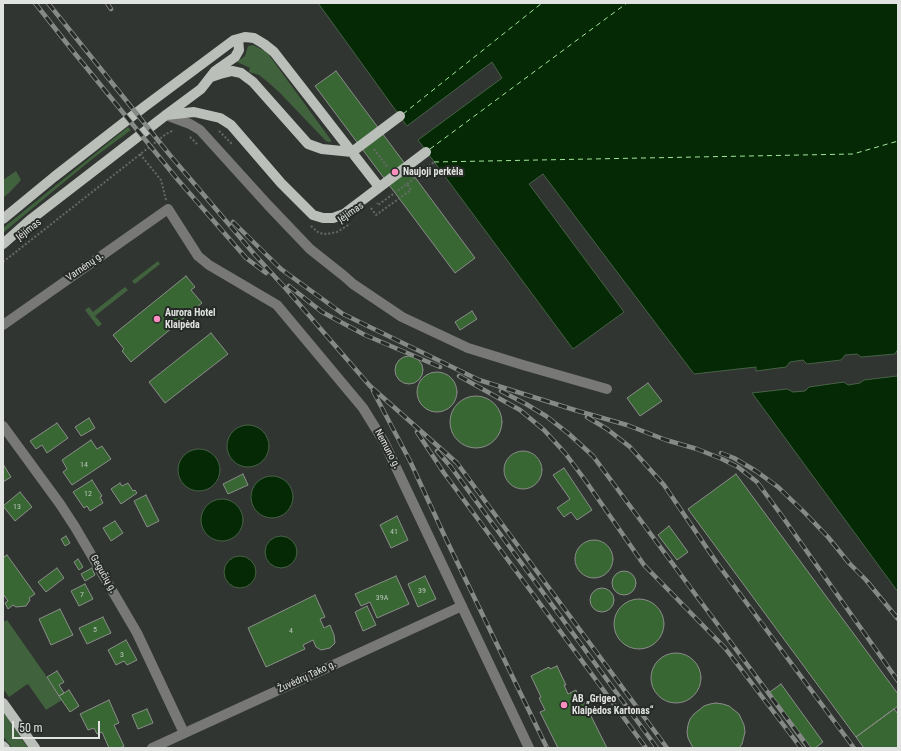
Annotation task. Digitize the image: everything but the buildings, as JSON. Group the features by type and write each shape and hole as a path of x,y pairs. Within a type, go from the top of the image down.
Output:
{"main road":[{"path":"3,219 144,107 234,40 245,37 254,38 274,52 379,187"},
{"path":"3,244 30,220 201,89 215,71 235,57 239,50 238,39"},
{"path":"209,78 232,71 241,73 253,82 308,144 327,150 352,152 400,116"},
{"path":"166,115 194,112 220,118 231,125 281,183 313,215 323,218 333,218 344,214 426,152"},
{"path":"3,703 34,748"}],"street":[{"path":"166,115 190,124 200,130 310,249 353,284 402,317 468,348 607,389"},
{"name":"Varnėnų g.","path":"3,325 168,209"},
{"name":"Nemuno g.","path":"168,209 198,256 209,265 277,305 363,408 384,442 529,748"},
{"name":"Gegučių g.","path":"3,426 75,527 137,633 184,733"},
{"name":"Žuvėdrų Tako g.","path":"152,748 462,606"}],"path":[{"name":"Įėjimas","path":"3,262 166,134 176,129"},
{"path":"218,130 234,146"},
{"path":"187,135 199,147"},
{"path":"368,140 393,176"},
{"path":"140,154 161,180 168,209"},
{"path":"407,184 434,162"},
{"name":"Įėjimas","path":"371,208 376,215 411,190 407,184 378,205 376,202"},
{"name":"Įėjimas","path":"307,222 319,233 328,234 337,232 354,221"}],"shaded area":[{"path":"318,3 898,3 898,349 895,354 861,357 857,354 845,355 841,360 807,364 803,360 790,362 786,367 756,371 756,367 694,374 543,174 529,184 624,312 573,349 418,140 502,78 492,62 407,126"},
{"path":"253,45 265,51 269,55 331,142 326,141 269,83 259,75 249,72 250,68 237,62 245,56 248,46"},
{"path":"128,127 131,130 96,156 3,233 3,228"},
{"path":"16,171 21,180 3,198 3,180"},
{"path":"158,261 160,264 135,284 132,281"},
{"path":"125,287 128,290 95,316 102,324 98,327 85,310 89,307 93,312"},
{"path":"898,376 898,592 752,393 787,389 793,392 805,391 809,387 844,382 848,385 860,383 864,380"},
{"path":"248,425 263,431 269,446 263,461 248,467 233,461 227,446 233,431"},
{"path":"199,449 214,455 220,470 214,485 199,491 184,485 178,470 184,455"},
{"path":"272,476 287,482 293,497 287,512 272,518 257,512 251,497 257,482"},
{"path":"222,499 237,505 243,520 237,535 222,541 207,535 201,520 207,505"},
{"path":"278,536 284,536 294,543 297,552 296,558 290,565 284,568 278,568 268,561 265,555 265,549 272,539"},
{"path":"237,556 243,556 253,563 256,572 255,578 249,585 243,588 237,588 227,581 224,575 224,569 231,559"},
{"path":"7,620 62,700 46,710 28,684 9,697 3,689 3,622"},
{"path":"3,712 28,748 12,748 3,736"}],"ferry route":[{"path":"403,114 542,3"},
{"path":"430,149 627,3"},
{"path":"434,162 853,154 898,141"}],"railway":[{"path":"35,3 178,180 246,258 266,273"},
{"path":"48,3 169,154 370,386 457,463 667,748"},
{"path":"107,3 111,9"},
{"path":"233,222 281,269 343,314 479,380 627,425 666,440 697,449 738,467 757,482 898,681"},
{"path":"289,286 322,312 365,335 440,367"},
{"path":"459,376 520,410 544,430 565,453 644,565 725,648 801,748"},
{"path":"373,391 410,461 547,748"},
{"path":"501,391 546,416 593,456 809,748"},
{"path":"587,417 607,429 630,447 664,485 717,563 854,748"},
{"path":"417,432 444,473 646,748"},
{"path":"437,451 451,467 657,748"},
{"path":"721,453 734,458 756,471 778,487 828,537 898,619"}],"place":[{"name":"Naujoji perkėla","path":"395,172"},
{"name":"Aurora Hotel Klaipėda","path":"157,319"},
{"name":"AB „Grigeo Klaipėdos Kartonas“","path":"564,705"}]}
